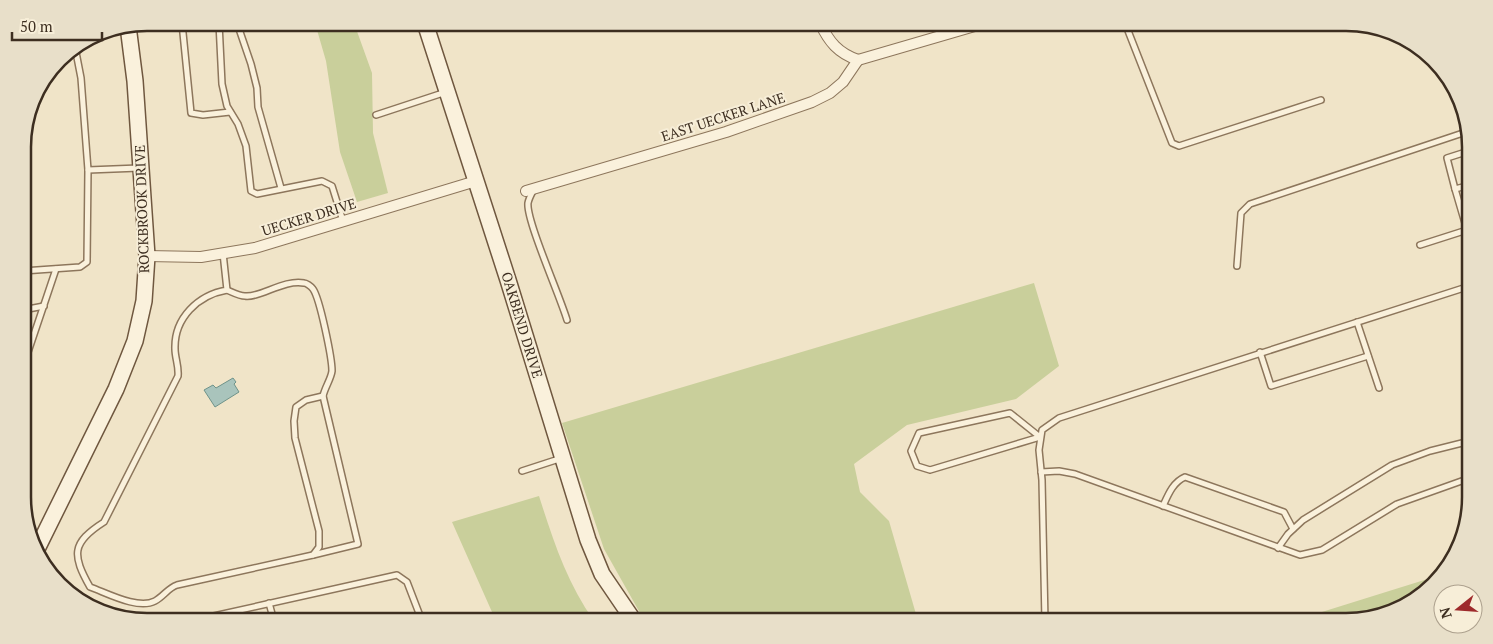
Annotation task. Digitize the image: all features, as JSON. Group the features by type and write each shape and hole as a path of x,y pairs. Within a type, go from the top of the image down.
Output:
{"street":[{"name":"OAKBEND DRIVE","path":"428,31 588,540 599,566 629,613"},
{"path":"825,31 836,49 844,56 858,60 955,31"},
{"name":"ROCKBROOK DRIVE","path":"40,542 116,389 135,341 144,301 147,256 142,168 129,32"},
{"name":"EAST UECKER LANE","path":"530,189 726,132 812,102 830,93 844,82 858,60"},
{"name":"UECKER DRIVE","path":"147,256 201,257 255,248 476,181"}],"lane":[{"path":"183,31 191,113 203,115 230,112"},
{"path":"219,31 222,84 227,106 238,124 246,146 251,192 257,194 322,180 332,186 343,221"},
{"path":"240,31 251,64 257,88 258,107 281,188"},
{"path":"1128,31 1172,143 1179,146 1321,100"},
{"path":"31,271 80,267 87,262 88,170 81,78 77,55"},
{"path":"376,115 446,92"},
{"path":"1237,266 1241,213 1250,204 1461,134"},
{"path":"1462,153 1447,158 1462,213"},
{"path":"88,170 142,168"},
{"path":"1455,189 1462,187"},
{"path":"530,189 528,203 530,220 567,320"},
{"path":"1420,245 1462,232"},
{"path":"223,253 226,290"},
{"path":"31,344 56,269"},
{"path":"298,282 306,283 313,289 332,361 332,374 325,384 323,396 358,544 177,585 171,587 153,603 138,604 90,587 77,565 76,555 80,545 90,531 104,522 178,376 179,363 175,349 186,313 201,299 213,292 226,290 246,297 282,285 298,282"},
{"path":"1046,613 1040,437 1042,430 1059,418 1462,289"},
{"path":"31,308 44,306"},
{"path":"1357,322 1379,388"},
{"path":"1260,352 1271,386 1368,356"},
{"path":"313,555 319,547 319,531 295,438 294,421 296,407 306,400 323,396"},
{"path":"1010,413 1040,437 930,470 916,466 911,451 919,433 1010,413"},
{"path":"1278,548 1303,520 1392,465 1430,451 1462,443"},
{"path":"522,471 563,458"},
{"path":"1041,472 1059,471 1075,474 1278,548 1300,554 1322,550 1397,504 1462,481"},
{"path":"1163,506 1171,490 1180,479 1185,477 1284,512 1293,529"},
{"path":"230,613 397,575 407,582 419,613"},
{"path":"269,603 272,613"}],"green space":[{"path":"317,31 357,31 372,73 373,133 388,193 357,202 340,152 326,61"},
{"path":"1034,283 1059,366 1016,399 907,425 854,464 860,492 889,521 916,613 640,613 604,549 562,423"},
{"path":"539,496 555,545 568,576 588,613 492,613 452,522"},
{"path":"1427,579 1410,593 1383,607 1353,613 1319,613"}],"water":[{"path":"233,378 239,392 215,407 204,390 213,385 216,388"}]}
